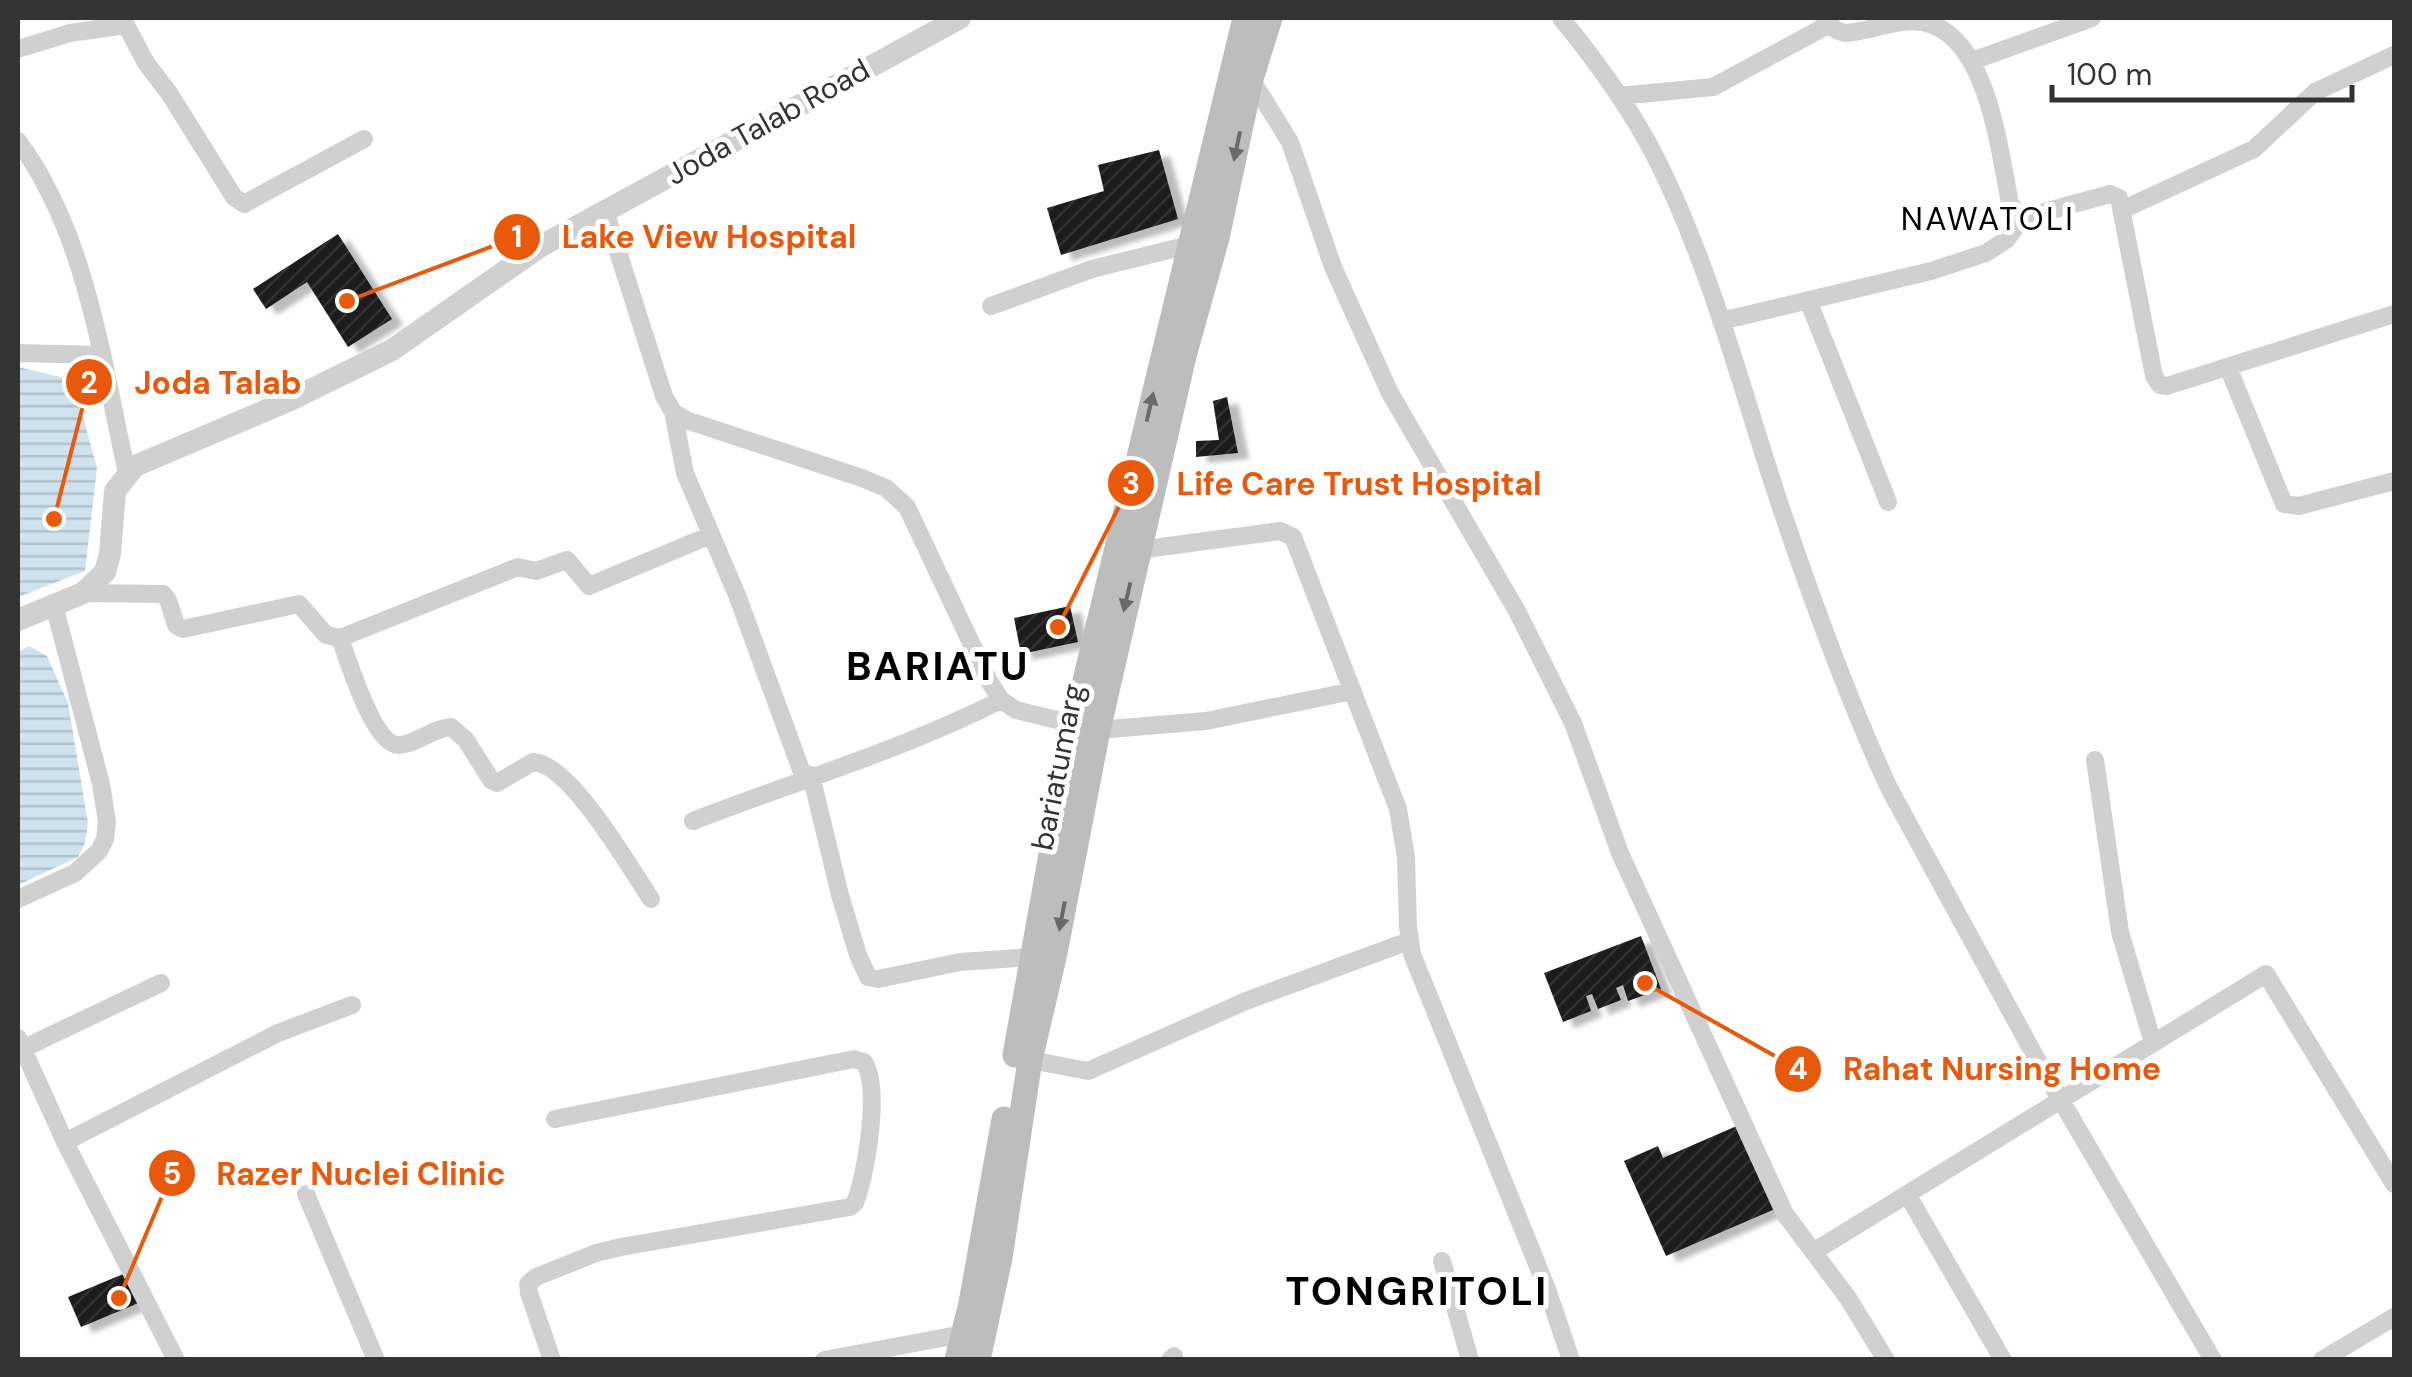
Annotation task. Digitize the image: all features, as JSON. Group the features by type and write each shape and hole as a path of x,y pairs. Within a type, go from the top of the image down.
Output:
{"main road":[{"name":"bariatumarg","path":"978,1360 1000,1258 1030,1060 1055,953 1086,728 1138,550 1217,238 1251,79 1252,24"},
{"name":"bariatumarg","path":"960,1347 1032,957 1086,728 1189,245 1252,24"}],"street":[{"name":"Joda Talab Road","path":"127,473 149,459 288,401 392,350 541,246 960,18"},
{"path":"1560,18 1619,96 1657,161 1683,219 1781,509 1889,788 2061,1100 2212,1360"},
{"path":"1972,61 2092,18"},
{"path":"1619,96 1713,87 1826,21 1845,33 1922,22 1946,33 1972,61 1987,100 2010,203 2016,213 2024,216 2110,194 2119,198 2156,381 2167,386 2394,314"},
{"path":"18,49 70,34 126,25 146,63 170,93 234,197 244,204 364,139"},
{"path":"2124,209 2254,150 2315,92 2394,55"},
{"path":"1251,79 1290,142 1333,268 1390,394 1518,612 1573,722 1620,853 1786,1214 1848,1298 1886,1360"},
{"path":"18,141 58,212 86,295 127,473 115,491 105,572 84,593"},
{"path":"606,214 664,396 673,412 685,473 807,776 858,955 868,976 878,979 960,962 1032,957"},
{"path":"1720,321 1931,271 1986,253 2006,240 2024,216"},
{"path":"991,306 1092,269 1189,245"},
{"path":"1808,300 1888,502"},
{"path":"18,352 100,355"},
{"path":"2228,366 2284,504 2299,506 2394,481"},
{"path":"673,412 702,426 862,478 898,498 918,526 989,680 1001,700 1028,715 1086,728 1206,721 1352,691"},
{"path":"1138,550 1280,531 1289,533 1296,542 1398,809 1406,856 1409,941 1547,1289 1571,1360"},
{"path":"18,620 84,593 162,594 176,625 184,629 298,604 326,635 340,638 518,567 536,571 567,560 583,582 592,585 711,535"},
{"path":"18,899 76,873 99,851 107,822 101,784 54,605"},
{"path":"340,638 374,722 387,741 399,745 451,727 462,735 497,784 533,762 548,766 595,816 650,899"},
{"path":"693,821 807,776 918,740 1001,700"},
{"path":"2094,760 2120,932 2153,1042"},
{"path":"1030,1060 1088,1071 1246,1001 1409,941"},
{"path":"1814,1252 2266,974 2394,1184"},
{"path":"161,982 20,1044 176,1360"},
{"path":"66,1142 278,1033 352,1005"},
{"path":"552,1360 529,1293 528,1284 536,1277 621,1246 852,1206 857,1200 870,1131 870,1074 868,1065 854,1059 554,1118"},
{"path":"306,1194 376,1360"},
{"path":"1908,1194 2003,1360"},
{"path":"1442,1260 1470,1360"},
{"path":"2322,1360 2394,1316"},
{"path":"824,1360 960,1347"}],"water":[{"path":"18,367 73,380 97,468 85,571 18,597"},
{"path":"29,646 47,656 68,703 88,823 78,857 18,885 18,652"}],"building":[{"path":"1159,150 1178,219 1061,255 1047,208 1104,191 1098,165"},
{"path":"338,234 392,319 348,347 307,282 266,309 253,289"},
{"path":"1227,397 1238,453 1196,457 1196,441 1219,440 1213,401"},
{"path":"1070,606 1078,642 1021,654 1014,618"},
{"path":"1641,936 1661,989 1628,1001 1623,985 1616,988 1621,1000 1598,1009 1592,994 1586,996 1591,1011 1563,1022 1544,973"},
{"path":"1739,1125 1775,1209 1666,1256 1624,1161 1658,1146 1663,1158"},
{"path":"128,1272 141,1302 81,1327 68,1297"}],"place":[{"name":"Lake View Hospital","path":"347,301"},
{"name":"Joda Talab","path":"54,519"},
{"name":"Life Care Trust Hospital","path":"1058,627"},
{"name":"Rahat Nursing Home","path":"1645,983"},
{"name":"Razer Nuclei Clinic","path":"119,1298"}],"district":[{"name":"NAWATOLI","path":"1988,219"},
{"name":"BARIATU","path":"938,666"},
{"name":"TONGRITOLI","path":"1417,1291"}]}
